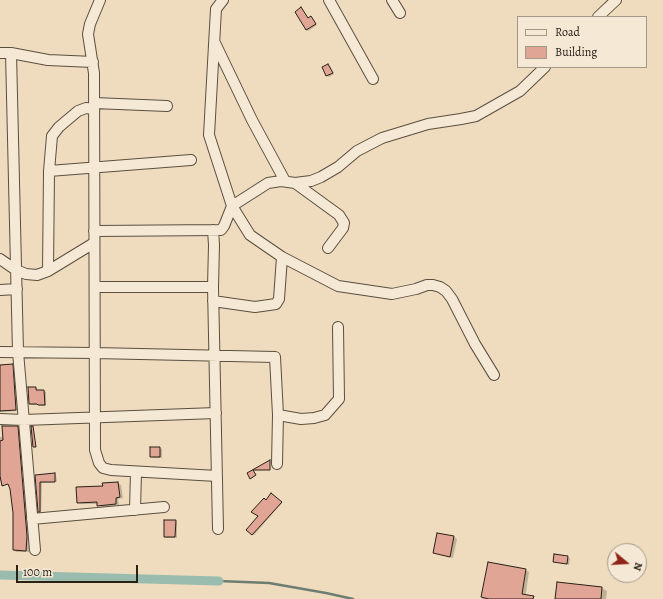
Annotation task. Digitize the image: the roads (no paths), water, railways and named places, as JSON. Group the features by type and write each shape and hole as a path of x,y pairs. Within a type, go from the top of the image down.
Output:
{"street":[{"path":"100,0 90,24 88,34 94,74 95,450 99,463 103,468 111,470 217,476"},
{"path":"223,0 216,9 209,135 232,206 250,235 282,257 338,286 392,294 433,284 440,287 452,299 475,344 494,375"},
{"path":"329,0 373,79"},
{"path":"392,0 400,13"},
{"path":"599,16 616,0"},
{"path":"214,41 252,120 290,182 339,215 344,223 343,228 328,248"},
{"path":"0,53 10,53 48,60 92,62"},
{"path":"10,53 18,352 35,550"},
{"path":"94,231 221,230 232,206 268,183 281,181 311,181 338,167 357,151 382,138 428,124 476,116 520,91 544,68"},
{"path":"48,271 49,171 52,136 59,126 78,111 94,106 167,106"},
{"path":"49,171 191,160"},
{"path":"212,230 214,246 213,301 218,529"},
{"path":"0,258 16,270 26,274 37,275 48,271 94,244"},
{"path":"213,301 255,307 276,304 279,298 282,257"},
{"path":"94,287 213,287"},
{"path":"0,290 17,289"},
{"path":"278,415 301,419 314,418 325,415 339,399 338,327"},
{"path":"0,352 275,357 278,415 277,464"},
{"path":"0,419 24,420 216,413"},
{"path":"135,510 136,472"},
{"path":"32,518 164,507"}],"waterway":[{"path":"0,575 219,581"},
{"path":"219,581 269,583 353,599"}]}
